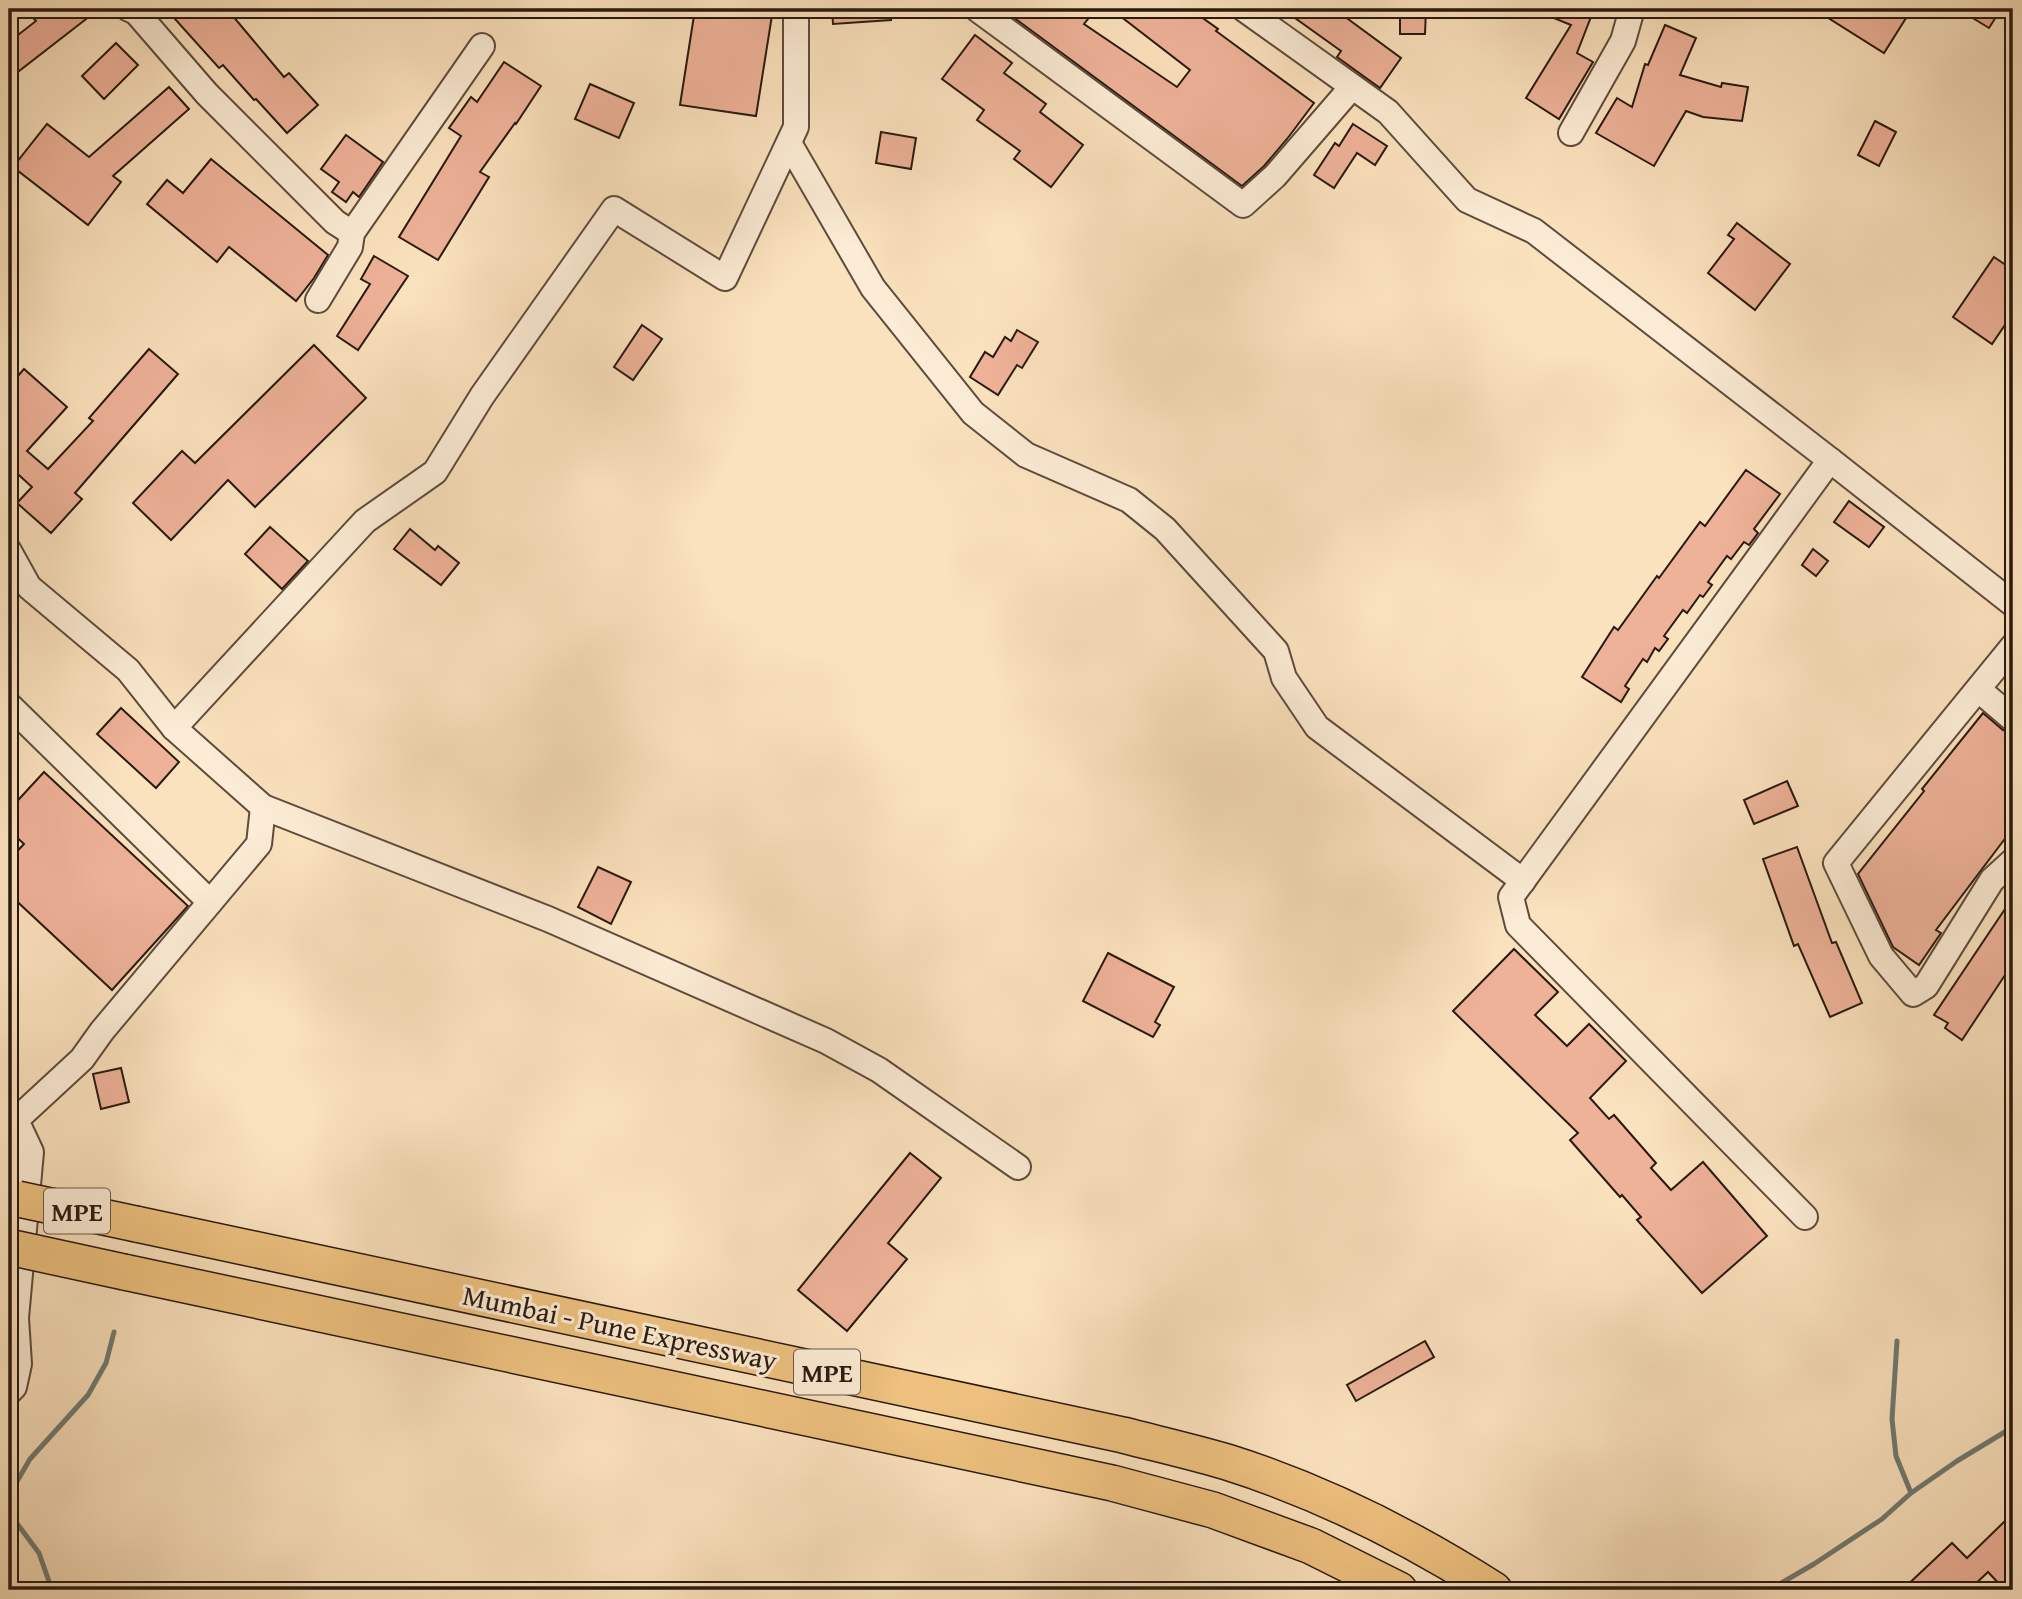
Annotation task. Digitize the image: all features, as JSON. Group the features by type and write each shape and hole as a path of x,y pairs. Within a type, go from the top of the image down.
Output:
{"highway":[{"name":"Mumbai - Pune Expressway","path":"13,1197 1110,1432 1228,1463 1331,1501 1441,1557 1493,1590"},
{"name":"Mumbai - Pune Expressway","path":"9,1247 1112,1483 1213,1510 1311,1546 1399,1590"}],"street":[{"path":"129,9 136,12 207,94 335,222 352,233"},
{"path":"174,728 365,521 435,472 482,396 614,209 725,278 796,127 796,9"},
{"path":"977,9 1243,205 1275,176 1352,87"},
{"path":"1244,9 1388,113 1467,200 1534,231 2013,604"},
{"path":"1572,133 1623,41 1632,9"},
{"path":"318,299 350,247 352,233 482,46"},
{"path":"789,143 873,288 973,413 1026,455 1129,500 1165,529 1276,651 1284,678 1317,727 1523,881"},
{"path":"1805,1217 1518,925 1511,897 1830,460"},
{"path":"9,551 29,587 128,670 174,728 263,807 548,919 826,1041 879,1070 1017,1167"},
{"path":"2013,646 1836,863 1881,956 1913,994 1926,986 1992,880 2013,861"},
{"path":"1979,690 2013,719"},
{"path":"9,705 210,902"},
{"path":"9,1392 14,1387 19,1364 16,1318 31,1153 16,1121 82,1059 102,1031 259,844 263,807"}],"building":[{"path":"25,9 99,9 19,71 9,59 9,42 36,21"},
{"path":"166,9 227,9 284,77 289,73 318,105 287,133 223,65 219,68"},
{"path":"695,9 773,9 756,116 680,105"},
{"path":"832,9 891,9 891,20 833,24"},
{"path":"1002,9 1096,9 1084,24 1177,87 1190,70 1111,9 1190,9 1314,103 1264,166 1242,186"},
{"path":"1302,9 1350,9 1344,16 1401,58 1380,88 1337,57 1341,51 1295,18"},
{"path":"1400,9 1426,9 1425,34 1400,34"},
{"path":"1532,9 1594,9 1577,53 1593,62 1559,119 1526,98 1571,25"},
{"path":"1814,9 1892,9 1906,18 1884,53"},
{"path":"1958,9 2001,9 1989,28"},
{"path":"1665,25 1696,38 1680,75 1721,87 1722,83 1748,87 1742,121 1703,117 1686,111 1654,166 1596,133 1617,98 1632,107 1645,64 1648,65"},
{"path":"975,35 1012,63 1004,73 1046,104 1040,112 1083,145 1051,187 1014,159 1020,151 977,120 984,110 942,79"},
{"path":"116,43 138,65 104,99 82,76"},
{"path":"504,62 541,86 480,172 489,177 438,260 399,237 461,136 449,128 471,97 477,102"},
{"path":"590,84 634,103 619,138 575,119"},
{"path":"169,87 189,109 113,176 121,182 88,225 13,167 47,124 89,157"},
{"path":"1875,121 1896,132 1879,166 1858,155"},
{"path":"1353,124 1387,146 1375,165 1357,153 1334,188 1314,175 1335,143 1339,146"},
{"path":"881,132 916,138 911,169 876,163"},
{"path":"346,135 383,162 359,197 353,192 346,202 332,192 339,182 321,169"},
{"path":"211,159 328,255 296,301 229,247 217,262 147,204 167,180 183,193"},
{"path":"1737,223 1790,264 1755,310 1708,273 1734,239 1728,235"},
{"path":"374,256 408,276 358,350 337,336 370,284 361,279"},
{"path":"1994,257 2013,270 2013,313 1992,344 1953,317"},
{"path":"642,325 662,339 633,380 614,367"},
{"path":"1017,330 1038,342 1022,368 1017,365 998,395 970,377 985,352 993,357 1005,337 1011,341"},
{"path":"314,345 366,398 255,507 228,480 171,540 133,503 182,451 195,463"},
{"path":"149,349 178,374 75,493 82,499 51,533 17,503 32,487 9,466 9,386 24,369 67,407 27,451 48,469 93,421 89,418"},
{"path":"1746,470 1780,494 1754,529 1758,533 1749,545 1744,542 1731,559 1727,556 1708,582 1712,585 1703,597 1700,595 1687,613 1683,610 1664,636 1668,639 1659,651 1655,648 1647,662 1643,659 1625,686 1629,689 1621,702 1582,677 1614,627 1618,630 1700,522 1705,526"},
{"path":"1849,501 1884,527 1869,547 1834,522"},
{"path":"270,527 308,561 282,589 245,554"},
{"path":"410,529 435,550 438,546 459,563 441,585 394,549"},
{"path":"1813,549 1828,561 1816,576 1802,565"},
{"path":"121,708 179,762 156,788 97,734"},
{"path":"1983,713 2003,730 2013,733 2013,828 1936,930 1941,933 1919,965 1893,947 1858,874"},
{"path":"44,772 188,906 112,990 9,894 9,860 24,844 9,830 9,810"},
{"path":"1787,781 1798,806 1754,824 1744,800"},
{"path":"1797,847 1832,943 1836,942 1862,1003 1830,1017 1798,944 1794,946 1763,859"},
{"path":"598,867 631,882 611,924 578,907"},
{"path":"2013,897 2013,963 1962,1040 1945,1028 1948,1023 1934,1015"},
{"path":"1514,949 1558,992 1535,1015 1567,1046 1589,1024 1626,1061 1590,1098 1609,1119 1614,1115 1656,1163 1651,1168 1671,1190 1703,1162 1767,1236 1702,1293 1637,1220 1641,1217 1570,1140 1578,1133 1453,1011"},
{"path":"1108,953 1174,987 1155,1022 1160,1025 1153,1037 1083,1001"},
{"path":"121,1068 129,1102 101,1109 93,1074"},
{"path":"910,1153 941,1178 888,1243 907,1259 847,1331 798,1290"},
{"path":"1425,1341 1434,1357 1356,1401 1347,1385"},
{"path":"2006,1520 2013,1528 2013,1580 2004,1589 1988,1572 1969,1590 1902,1590 1952,1543 1967,1558"}],"waterway":[{"path":"52,1590 39,1553 13,1518 12,1490 30,1459 88,1395 106,1363 114,1332"},
{"path":"1897,1341 1892,1419 1896,1456 1911,1493"},
{"path":"1769,1590 1882,1519 1911,1493 2013,1427"}]}
